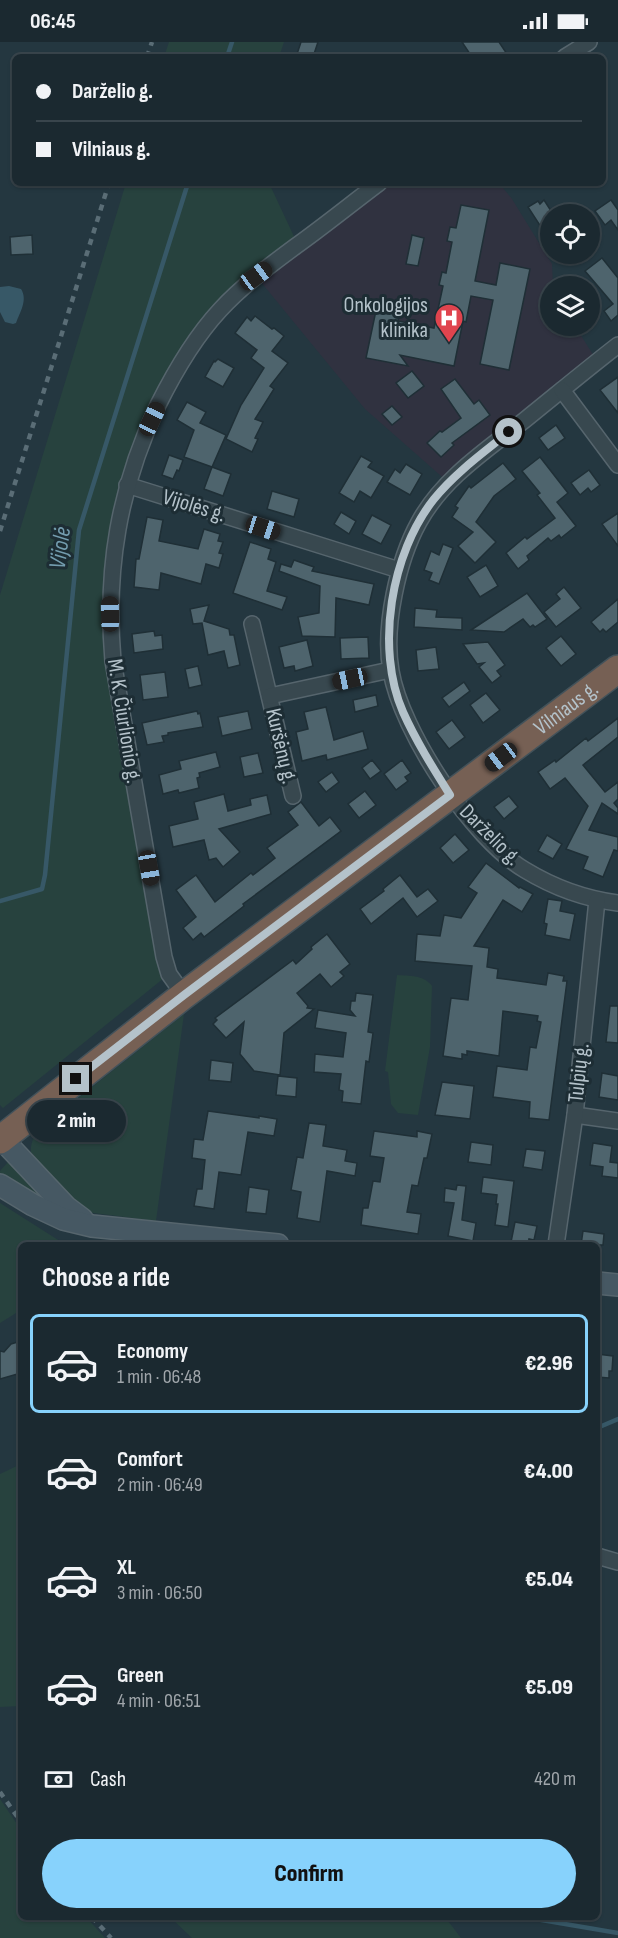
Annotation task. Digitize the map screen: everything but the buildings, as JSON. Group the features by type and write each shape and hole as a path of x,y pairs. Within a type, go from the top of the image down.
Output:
{"highway":[{"name":"Vilniaus g.","path":"1,1139 184,995 618,669"}],"main road":[{"path":"1,1139 66,1207 92,1226"},
{"path":"0,1185 63,1219 92,1226 249,1242"},
{"path":"600,1283 618,1286"}],"street":[{"path":"570,54 590,42"},
{"name":"M. K. Čiurlionio g.","path":"184,995 169,974 164,957 114,661 111,629 112,569 117,528 127,485 138,452 170,381 193,344 219,310 256,276 375,186"},
{"name":"Darželio g.","path":"618,345 464,468 434,499 407,546 399,570 391,619 390,670 402,710 423,752 450,795 493,844 523,869 559,887 597,900 618,903"},
{"path":"562,390 618,465"},
{"name":"Vijolės g.","path":"127,485 399,570"},
{"name":"Kuršėnų g.","path":"252,624 293,795"},
{"name":"Kuršėnų g.","path":"270,696 390,670"},
{"name":"Tulpių g.","path":"556,1242 574,1115 597,900"},
{"path":"574,1115 618,1121"},
{"path":"600,1557 618,1562"}],"shaded area":[{"name":"Onkologijos klinika","path":"375,186 501,186 540,244 540,264 552,264 553,276 540,276 540,336 581,336 597,361 449,483 365,409 256,276"},
{"path":"9,286 21,289 24,297 16,323 13,324 5,322 0,312 0,287"}],"green space":[{"path":"169,42 284,42 280,54 165,54"},
{"path":"125,186 270,186 298,245 220,310 138,452 110,599 169,974 3,1108 0,1105 0,595"},
{"path":"397,975 421,978 432,986 430,1047 418,1115 398,1113 391,1104 388,1072 385,1071"},
{"path":"184,1014 156,1221 86,1212 32,1158 31,1147 35,1136 39,1129"},
{"path":"8,1162 44,1200 39,1201 0,1174"},
{"path":"0,1203 61,1242 18,1242 18,1312 0,1323"},
{"path":"18,1465 18,1706 0,1707 0,1474"},
{"path":"0,1799 18,1826 18,1920 89,1920 105,1938 0,1938"},
{"path":"173,1920 447,1920 461,1938 192,1938"}],"waterway":[{"name":"Vijolė","path":"228,54 232,42"},
{"name":"Vijolė","path":"0,901 42,889 79,530 187,186"},
{"path":"600,1427 618,1419"},
{"name":"Vijolė","path":"542,1920 618,1933"}],"railway":[{"path":"148,54 152,42"},
{"path":"0,531 108,186"},
{"path":"0,1792 18,1818"},
{"path":"95,1920 111,1938"}],"place":[{"name":"Onkologijos klinika","path":"449,344"}],"route":[{"path":"76,1079 450,795 423,752 402,710 390,670 390,632 394,594 407,546 434,499 464,468 509,432"}]}
